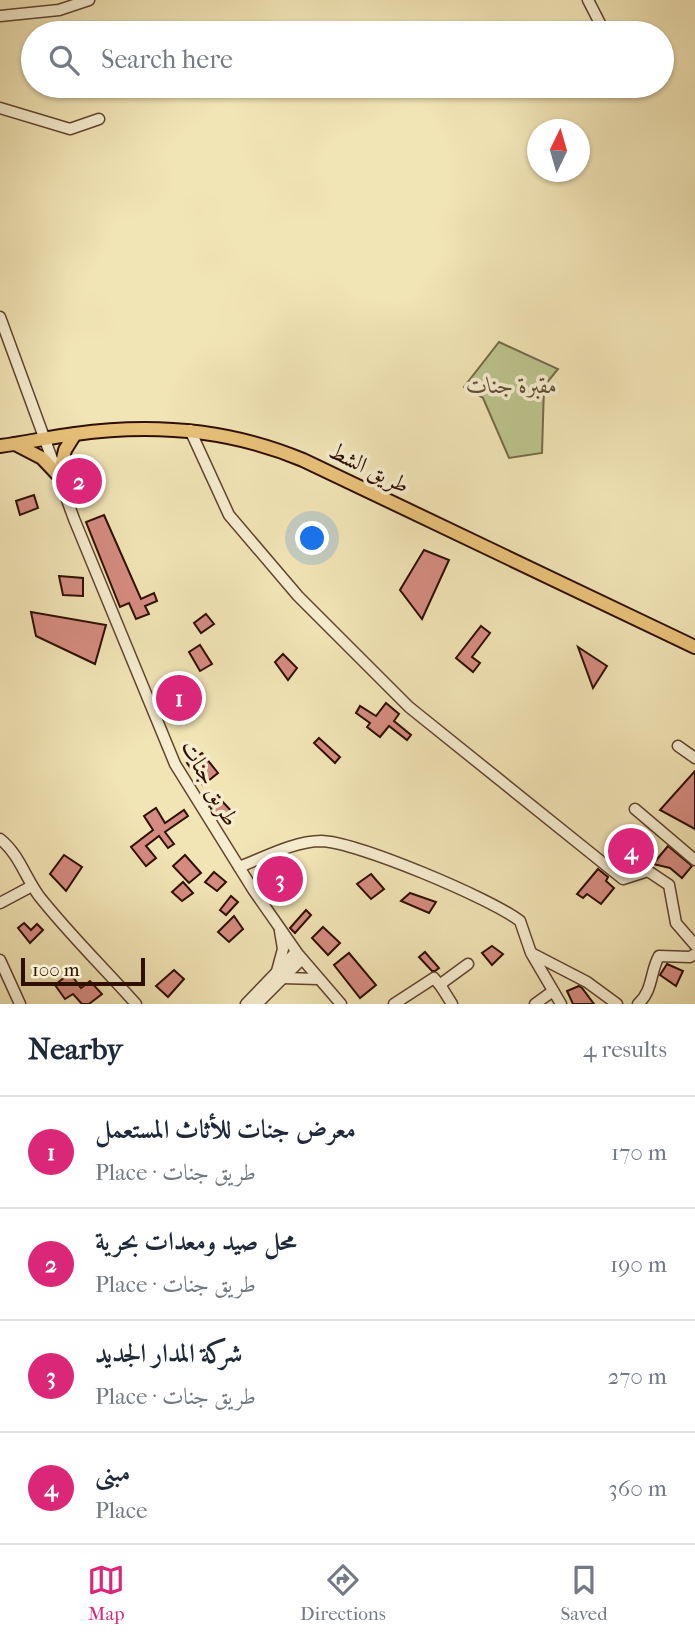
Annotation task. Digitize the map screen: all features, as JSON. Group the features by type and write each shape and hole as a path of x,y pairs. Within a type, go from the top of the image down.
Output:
{"main road":[{"name":"طريق الشط","path":"0,446 75,434 133,429 190,430 239,437 303,460 695,647"},
{"path":"59,476 65,450 75,434"},
{"path":"14,444 42,458 59,476"}],"street":[{"path":"0,16 59,10 89,0"},
{"path":"588,0 599,21"},
{"path":"0,108 70,129 99,119"},
{"name":"طريق جنات","path":"0,317 59,476 170,752 190,791 279,927 341,1004"},
{"path":"190,430 229,515 298,596 409,707 586,852 623,879 648,871 669,885 676,923 680,931 695,945"},
{"path":"678,746 695,758"},
{"path":"635,809 695,860"},
{"path":"0,839 16,856 32,886 136,1004"},
{"path":"239,867 319,841 350,846 428,876 513,915 526,929 531,953 561,1004"},
{"path":"0,903 32,886"},
{"path":"257,1004 279,975 283,949 279,927"},
{"path":"531,953 587,982 617,1004"},
{"path":"638,1004 649,990 652,971 659,956 690,957 695,954"},
{"path":"246,1004 299,955"},
{"path":"0,960 20,1004"},
{"path":"442,988 445,979 468,964"},
{"path":"279,975 319,979"},
{"path":"394,1004 434,978 452,1004"},
{"path":"535,1004 553,991"}],"green space":[{"name":"مقبرة جنات","path":"499,342 558,369 544,386 542,453 509,458 483,398 464,387"}],"building":[{"path":"80,460 92,486 73,494 67,479 71,464"},
{"path":"34,495 38,508 20,515 16,501"},
{"path":"104,515 141,599 154,593 157,601 145,606 149,614 136,619 129,603 120,607 86,522"},
{"path":"424,550 449,560 422,619 400,590"},
{"path":"59,576 83,578 83,596 63,595"},
{"path":"31,612 106,625 95,664 36,636"},
{"path":"206,614 214,624 201,633 194,623"},
{"path":"481,626 490,633 472,657 480,663 473,672 456,658"},
{"path":"200,645 212,664 200,671 189,652"},
{"path":"578,647 607,666 593,688"},
{"path":"283,654 297,668 288,680 275,662"},
{"path":"187,676 203,698 170,719 156,697"},
{"path":"386,703 399,714 394,721 411,735 407,740 389,726 380,737 367,727 370,723 356,713 360,706 376,716"},
{"path":"319,738 340,757 335,763 314,743"},
{"path":"202,753 218,773 203,785 187,763"},
{"path":"695,771 695,829 660,810"},
{"path":"221,800 235,815 223,822 210,806"},
{"path":"156,808 165,823 184,810 188,816 165,832 174,844 168,848 159,836 146,846 156,858 146,866 131,847 153,830 144,816"},
{"path":"635,828 653,843 630,869 625,871 610,859"},
{"path":"668,846 692,866 682,878 670,868 653,864"},
{"path":"64,855 82,867 66,891 50,874"},
{"path":"185,855 201,873 189,883 173,866"},
{"path":"287,861 299,876 291,883 297,891 285,901 263,876 267,873 263,869 271,862 278,869"},
{"path":"598,869 608,877 606,881 614,888 601,904 587,894 583,898 577,894"},
{"path":"214,872 226,882 217,891 205,882"},
{"path":"371,874 384,889 371,899 357,884"},
{"path":"183,882 193,893 182,901 172,892"},
{"path":"410,893 436,902 429,913 401,901"},
{"path":"231,896 238,902 226,915 220,910"},
{"path":"306,910 311,915 295,933 290,928"},
{"path":"234,916 243,929 229,942 218,932"},
{"path":"24,923 31,930 37,924 43,930 30,943 18,928"},
{"path":"323,927 340,943 328,955 312,938"},
{"path":"492,946 503,954 492,965 482,953"},
{"path":"425,952 439,968 435,971 419,957"},
{"path":"349,953 376,985 360,998 334,965"},
{"path":"667,964 683,971 676,986 660,975"},
{"path":"174,970 184,979 168,997 156,986"},
{"path":"70,973 81,988 90,981 102,994 89,1004 82,1004 73,994 65,999 55,985"},
{"path":"579,986 594,1004 573,1004 567,991"}],"place":[{"name":"محل صيد ومعدات بحرية","path":"79,481"},
{"name":"معرض جنات للأثاث المستعمل","path":"179,698"},
{"name":"مبنى","path":"631,851"},
{"name":"شركة المدار الجديد","path":"280,879"}]}
